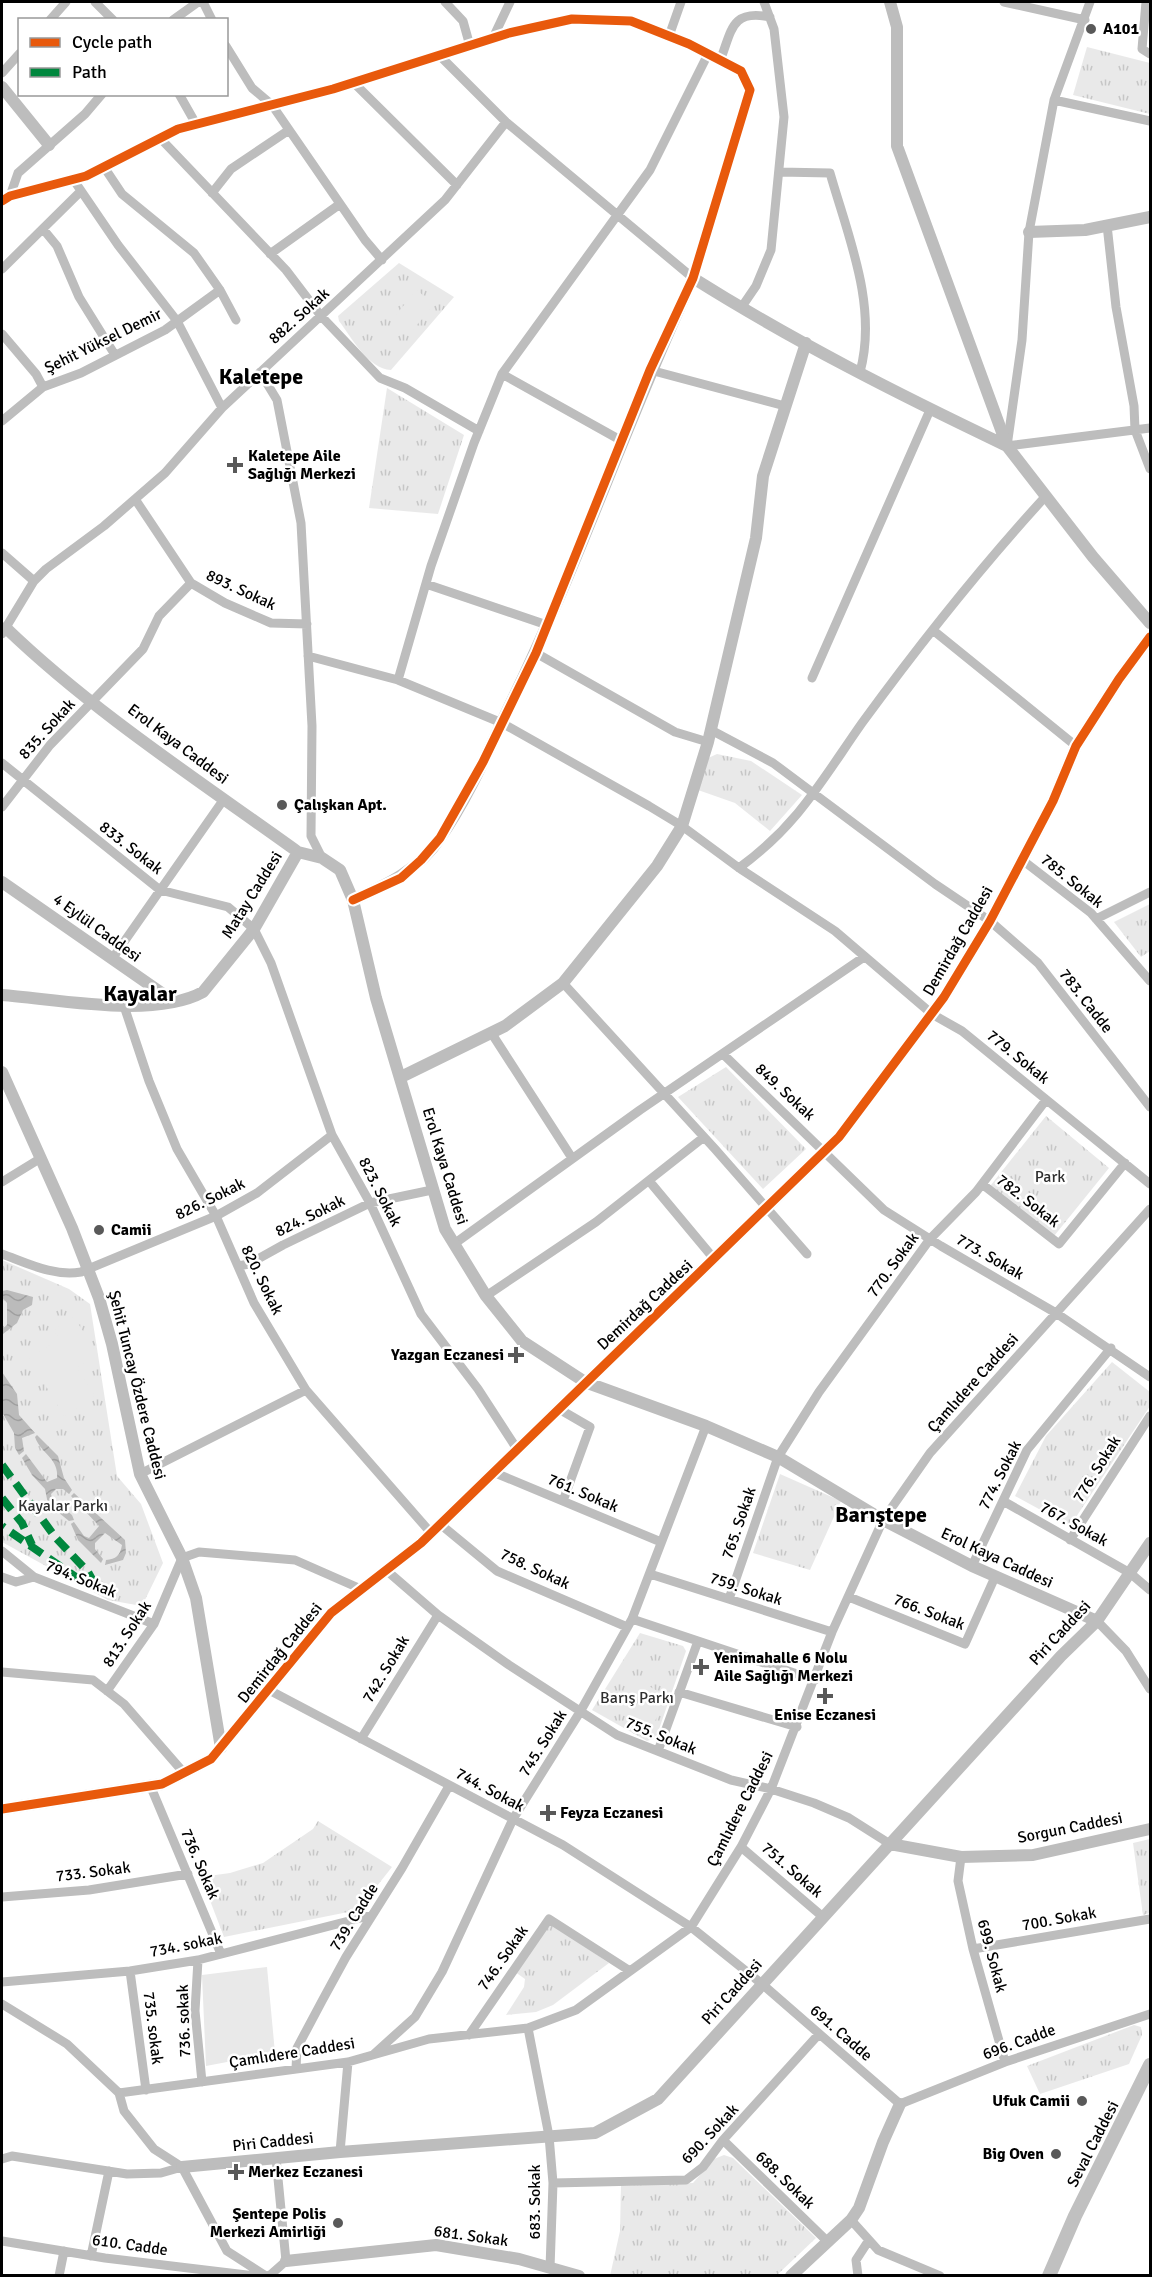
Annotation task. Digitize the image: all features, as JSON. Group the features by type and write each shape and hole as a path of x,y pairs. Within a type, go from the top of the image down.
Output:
{"main road":[{"name":"Seval Caddesi","path":"1049,2276 1065,2238 1150,2065"},
{"name":"Seval Caddesi","path":"1059,2276 1065,2238"}],"street":[{"path":"52,18 66,2"},
{"path":"95,2 110,18"},
{"path":"177,18 198,2"},
{"path":"203,2 211,18"},
{"path":"445,2 463,21 470,46"},
{"path":"493,38 510,2"},
{"path":"669,36 681,2"},
{"path":"741,308 756,286 771,250 780,172 784,117 782,86 770,17 764,2"},
{"path":"890,2 897,27 897,146 1007,446 1045,496 1150,623"},
{"path":"1004,2 1085,20"},
{"path":"1007,446 1022,340 1029,232 1054,100 1090,2"},
{"path":"1146,2 1142,49 1150,54"},
{"path":"720,61 736,20 742,16 770,17"},
{"path":"6,199 104,167 178,129 354,82 493,38 572,19 631,21 669,36 741,71 750,90 693,278 650,370 536,653 502,723 440,838 401,878 353,900"},
{"path":"228,49 252,88 272,105 340,204 382,260"},
{"path":"398,680 426,584 479,431 502,374 650,170 708,54"},
{"path":"2,73 18,55"},
{"path":"440,56 506,122 693,278 741,308 930,410 1007,446 1150,428"},
{"path":"354,82 457,185"},
{"path":"2,87 50,146"},
{"path":"6,199 18,173 50,146 100,96"},
{"path":"180,96 196,124"},
{"path":"1054,100 1150,121"},
{"name":"882. Sokak","path":"4,631 34,581 165,473 222,408 446,200 506,122"},
{"path":"212,193 231,170 289,130"},
{"path":"160,138 286,270 321,316 380,378 405,388 479,431"},
{"path":"104,167 122,194 194,253 220,290 236,320"},
{"path":"780,172 830,174 861,279 864,336 860,372"},
{"path":"73,179 118,245 177,321 222,408"},
{"path":"2,269 81,191"},
{"path":"270,254 340,204"},
{"path":"1029,232 1085,230 1150,217"},
{"path":"1107,225 1116,307 1134,406 1134,430 1150,469"},
{"path":"43,229 57,246 79,297 115,356"},
{"name":"Şehit Yüksel Demir","path":"3,416 43,387 81,373 177,321 220,290"},
{"path":"2,334 36,374 43,387"},
{"path":"401,1077 492,1034 563,983 657,866 682,826 708,742 756,538 763,476 806,343"},
{"path":"650,370 785,406"},
{"path":"260,372 277,400 301,523 312,726 311,836 322,858"},
{"path":"502,374 622,441"},
{"path":"812,678 930,410"},
{"path":"739,868 793,821 816,793 862,723 989,559 1045,496"},
{"name":"893. Sokak","path":"135,500 191,583 225,603 271,623 307,624"},
{"path":"2,553 34,581"},
{"name":"835. Sokak","path":"2,807 50,745 143,649 159,616 191,583"},
{"path":"426,584 547,625"},
{"name":"Erol Kaya Caddesi","path":"4,631 93,701 298,852 322,858 340,870 353,900 376,998 445,1228 486,1296 522,1341 585,1382 706,1426 778,1458 883,1520 972,1566 1096,1621"},
{"path":"934,631 1076,746"},
{"name":"Demirdağ Caddesi","path":"2,1809 162,1784 211,1759 331,1613 431,1533 585,1382 715,1260 839,1137 932,1014 990,921 1053,801 1076,746 1150,637"},
{"path":"536,653 675,732 708,742"},
{"name":"779. Sokak","path":"308,656 398,680 502,723 682,826 739,868 835,931 932,1014 962,1032 1150,1184"},
{"name":"783. Cadde","path":"711,730 772,763 816,793 936,884 990,921 1038,963 1150,1107"},
{"name":"833. Sokak","path":"2,763 21,781 160,891 228,907 254,929"},
{"path":"112,959 224,799"},
{"name":"Matay Caddesi","path":"2,994 124,1006 191,999 202,992 254,929 298,852"},
{"name":"785. Sokak","path":"1021,859 1096,919 1150,981"},
{"name":"4 Eylül Caddesi","path":"2,882 173,1001"},
{"path":"1096,919 1150,891"},
{"name":"823. Sokak","path":"254,929 271,963 332,1135 370,1203 420,1314 478,1389 517,1449"},
{"path":"454,1244 572,1158 864,957"},
{"path":"563,983 807,1254"},
{"name":"820. Sokak","path":"124,1006 149,1081 177,1149 216,1216 254,1303 306,1390 431,1533"},
{"path":"492,1034 572,1158"},
{"name":"849. Sokak","path":"724,1055 825,1151"},
{"name":"Şehit Tuncay Özdere Caddesi","path":"2,1072 89,1269 112,1344 140,1474 182,1558 196,1598 221,1748"},
{"name":"770. Sokak","path":"778,1458 819,1392 930,1239 947,1225 982,1184 1046,1100"},
{"name":"826. Sokak","path":"2,1254 45,1270 66,1274 89,1269 216,1216 257,1193 332,1135"},
{"path":"486,1296 596,1222 650,1182 704,1137"},
{"name":"773. Sokak","path":"825,1151 884,1210 1056,1312 1150,1377"},
{"path":"2,1182 41,1158"},
{"name":"782. Sokak","path":"982,1184 1059,1244 1125,1163"},
{"path":"650,1182 715,1260"},
{"name":"824. Sokak","path":"238,1266 249,1264 282,1245 370,1203 432,1190"},
{"name":"Çamlıdere Caddesi","path":"119,2093 348,2062 429,2039 528,2028 576,2010 691,1927 741,1847 771,1789 832,1632 883,1520 930,1453 1150,1209"},
{"name":"774. Sokak","path":"972,1566 1027,1450 1111,1348"},
{"path":"140,1474 306,1390"},
{"path":"559,1409 590,1427 562,1501"},
{"name":"776. Sokak","path":"1070,1540 1150,1416"},
{"name":"745. Sokak","path":"373,2055 415,2017 421,2008 442,1972 513,1819 580,1713 630,1623 706,1426"},
{"name":"765. Sokak","path":"729,1599 778,1458"},
{"name":"761. Sokak","path":"493,1472 661,1542"},
{"name":"767. Sokak","path":"1003,1501 1130,1573 1150,1590"},
{"name":"758. Sokak","path":"440,1524 497,1571 630,1623 698,1641 815,1680"},
{"name":"Piri Caddesi","path":"182,2167 340,2152 595,2133 658,2099 1096,1621 1150,1543"},
{"name":"794. Sokak","path":"2,1551 34,1577 154,1624"},
{"path":"182,1558 199,1552 294,1560 362,1589"},
{"name":"813. Sokak","path":"107,1691 154,1624 182,1558"},
{"name":"755. Sokak","path":"386,1570 438,1615 580,1713 617,1735 731,1780 771,1789 849,1818 890,1844"},
{"name":"759. Sokak","path":"650,1574 832,1632"},
{"path":"2,1577 16,1582 34,1577"},
{"name":"766. Sokak","path":"849,1597 965,1644 995,1577"},
{"name":"742. Sokak","path":"361,1739 438,1615"},
{"path":"1096,1621 1126,1651 1150,1689"},
{"path":"658,1751 698,1641"},
{"path":"2,1672 93,1680 124,1704 184,1773"},
{"name":"744. Sokak","path":"269,1690 563,1845 691,1927 762,1984"},
{"path":"679,1692 797,1727"},
{"name":"736. Sokak","path":"150,1785 221,1954"},
{"name":"739. Cadde","path":"296,2069 297,2048 346,1957 448,1785"},
{"name":"Sorgun Caddesi","path":"890,1844 961,1857 1033,1855 1150,1829"},
{"name":"751. Sokak","path":"741,1847 823,1917"},
{"name":"699. Sokak","path":"961,1857 958,1881 973,1949 1005,2062"},
{"name":"733. Sokak","path":"2,1897 88,1890 188,1874"},
{"name":"734. sokak","path":"2,1982 130,1971 198,1960 372,1915"},
{"name":"746. Sokak","path":"469,2035 549,1919 630,1971"},
{"name":"700. Sokak","path":"973,1949 1150,1919"},
{"name":"736. sokak","path":"198,1960 195,2010 202,2082"},
{"name":"735. sokak","path":"130,1971 146,2090"},
{"name":"691. Cadde","path":"762,1984 900,2104"},
{"path":"2,2004 67,2044 119,2093 124,2111 154,2149 182,2167 227,2251 268,2276 286,2260 276,2158"},
{"name":"696. Cadde","path":"900,2104 1005,2062 1150,2014"},
{"name":"683. Sokak","path":"528,2028 549,2136 553,2183 550,2268"},
{"name":"690. Sokak","path":"553,2183 686,2180 703,2167 723,2140 819,2034"},
{"path":"340,2152 348,2062"},
{"path":"791,2276 851,2220 859,2208 883,2142 900,2104"},
{"name":"688. Sokak","path":"723,2140 827,2241"},
{"path":"2,2159 12,2156 127,2174 161,2173 182,2167"},
{"path":"91,2256 109,2171"},
{"path":"851,2220 878,2250 940,2276"},
{"path":"858,2276 856,2260 869,2240"},
{"name":"610. Cadde","path":"2,2241 213,2273 255,2276"},
{"name":"681. Sokak","path":"286,2260 436,2245 519,2259 579,2276"},
{"path":"59,2276 64,2251"},
{"path":"149,2276 152,2264"}],"green space":[{"path":"1087,47 1150,63 1150,114 1073,95"},
{"path":"399,263 454,297 391,370 368,359 355,344 338,316"},
{"path":"417,290 434,305 409,334 392,319"},
{"path":"387,388 464,435 438,514 369,508"},
{"path":"717,754 751,761 802,795 770,831 735,803 698,790 706,759"},
{"path":"1150,904 1150,951 1141,957 1114,922"},
{"path":"726,1067 806,1149 763,1189 678,1097"},
{"name":"Park","path":"1046,1116 1109,1168 1050,1241 987,1190"},
{"path":"1066,1178 1085,1193 1058,1227 1039,1212"},
{"name":"Kayalar Parkı","path":"2,1260 69,1289 90,1304 117,1476 141,1504 163,1563 142,1606 108,1600 2,1542"},
{"path":"74,1317 98,1355 77,1368 95,1396 64,1416 29,1358 59,1339 54,1330"},
{"path":"1112,1362 1150,1392 1150,1406 1070,1526 1015,1496 1046,1436"},
{"path":"780,1474 841,1501 810,1570 753,1553"},
{"name":"Barış Parkı","path":"640,1633 683,1646 686,1651 656,1738 647,1741 592,1710"},
{"path":"647,1685 668,1697 650,1730 629,1719"},
{"path":"318,1821 392,1867 358,1910 224,1937 201,1877 230,1873 263,1863 313,1829"},
{"path":"1150,1839 1150,1913 1143,1915 1133,1843"},
{"path":"545,1920 609,1963 553,2005 536,2012 506,2015 524,1987 525,1979 511,1969"},
{"path":"267,1967 275,2053 206,2066 202,1975"},
{"path":"1134,2025 1141,2027 1142,2035 1129,2064 1040,2094 1027,2066"},
{"path":"724,2155 733,2158 816,2238 777,2275 610,2276 620,2231 621,2186 693,2183 714,2159"}],"water":[{"path":"7,1290 33,1297 32,1305 23,1310 17,1323 3,1334 2,1329 7,1325 7,1303 2,1297 2,1291"},
{"path":"2,1372 17,1394 19,1415 35,1433 22,1438 24,1451 19,1455 15,1448 14,1433 2,1412"},
{"path":"37,1435 58,1456 64,1478 72,1490 69,1494 63,1489 56,1489 51,1494 52,1498 72,1515 74,1520 69,1521 48,1504 45,1489 32,1475 22,1458 26,1454 47,1482 57,1478 55,1466 38,1443 35,1437"},
{"path":"74,1493 125,1540 126,1553 123,1560 105,1565 106,1560 115,1558 119,1554 122,1545 105,1533 95,1543 95,1549 103,1559 101,1563 78,1540 71,1524 74,1522 84,1536 89,1538 99,1526 71,1496"}],"marked path":[{"path":"2,1465 56,1538 88,1572 93,1581 80,1580 2,1526"},
{"path":"2,1498 22,1523 32,1545"}],"cycle path":[{"path":"2,201 10,196 86,176 178,129 333,89 509,33 572,19 631,21 689,44 741,71 750,90 693,278 650,370 536,653 483,762 440,838 401,878 353,900"},
{"path":"2,1809 162,1784 211,1759 331,1613 421,1543 839,1137 944,997 990,921 1053,801 1076,746 1119,679 1150,637"}],"place":[{"name":"A101","path":"1091,29"},
{"name":"Kaletepe Aile Sağlığı Merkezi","path":"235,465"},
{"name":"Çalışkan Apt.","path":"282,805"},
{"name":"Camii","path":"99,1230"},
{"name":"Yazgan Eczanesi","path":"516,1355"},
{"name":"Yenimahalle 6 Nolu Aile Sağlığı Merkezi","path":"701,1667"},
{"name":"Enise Eczanesi","path":"825,1696"},
{"name":"Feyza Eczanesi","path":"548,1813"},
{"name":"Ufuk Camii","path":"1082,2101"},
{"name":"Big Oven","path":"1056,2154"},
{"name":"Merkez Eczanesi","path":"236,2172"},
{"name":"Şentepe Polis Merkezi Amirliği","path":"338,2223"}],"district":[{"name":"Kaletepe","path":"261,376"},
{"name":"Kayalar","path":"140,993"},
{"name":"Barıştepe","path":"881,1514"}]}
